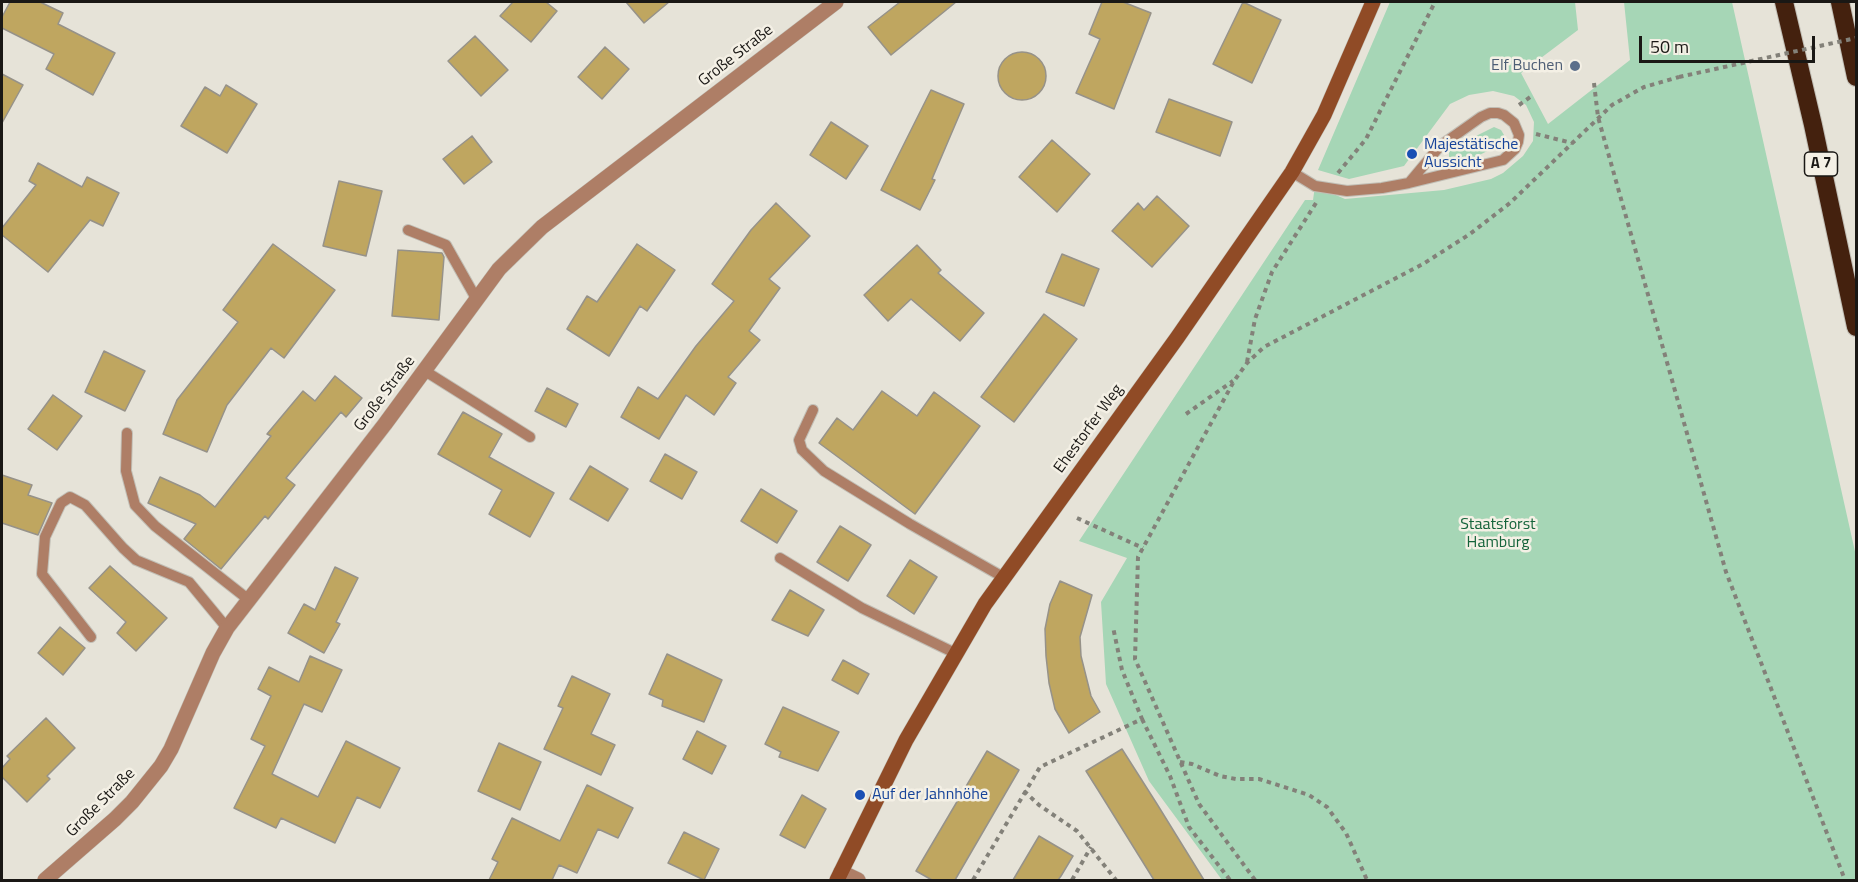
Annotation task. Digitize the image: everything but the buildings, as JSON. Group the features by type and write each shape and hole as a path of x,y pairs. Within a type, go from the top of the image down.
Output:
{"highway":[{"name":"A 7","path":"1784,2 1857,327"},
{"path":"1840,2 1857,77"}],"main road":[{"name":"Ehestorfer Weg","path":"839,876 906,740 1003,578 1177,338 1292,172 1324,115 1373,2"}],"street":[{"name":"Große Straße","path":"45,880 115,819 132,802 160,766 171,748 213,653 227,628 425,371 499,269 542,227 836,2"},
{"path":"839,876 858,880"}],"lane":[{"path":"1292,172 1315,186 1347,190 1382,188 1409,183 1503,159 1515,149 1518,142 1518,129 1504,115 1490,113 1481,117 1440,146 1409,183"},
{"path":"408,230 446,245 477,300"},
{"path":"425,371 530,437"},
{"path":"813,410 799,440 802,450 824,471 1003,578"},
{"path":"127,432 126,471 135,505 155,526 249,600"},
{"path":"91,637 42,574 45,537 61,503 70,497 85,505 136,560 189,582 227,628"},
{"path":"780,558 862,608 957,654"}],"path":[{"path":"1255,880 1199,804 1135,659 1138,557 1234,381 1247,363 1264,347 1423,264 1470,234 1510,203 1612,105 1644,87 1679,77 1857,38"},
{"path":"1594,83 1598,117 1726,572 1845,880"},
{"path":"1518,129 1573,143"},
{"path":"1186,414 1234,381"},
{"path":"1077,518 1143,548"},
{"path":"1113,627 1122,670 1142,719 1170,776 1189,827 1230,880"},
{"path":"973,880 1040,766 1142,719"},
{"path":"1180,762 1192,764 1220,776 1258,779 1309,795 1327,807 1346,833 1366,880"},
{"path":"1024,791 1039,805 1077,831 1116,880"},
{"path":"1072,880 1091,847"}],"green space":[{"name":"Staatsforst Hamburg","path":"1390,2 1575,2 1578,30 1521,73 1548,124 1630,60 1624,2 1732,2 1856,556 1856,880 1222,880 1149,781 1106,684 1101,602 1127,558 1079,541 1305,200 1313,200 1315,186 1345,199 1444,190 1491,179 1503,173 1523,156 1533,141 1534,122 1526,105 1514,96 1493,91 1469,95 1450,104 1404,166 1349,179 1318,170"},
{"path":"1494,127 1501,130 1504,135 1499,145 1464,163 1456,164 1449,160 1449,151 1454,147"}],"place":[{"name":"Elf Buchen","path":"1575,66"},
{"name":"Majestätische Aussicht","path":"1412,154"},
{"name":"Auf der Jahnhöhe","path":"860,795"}]}
